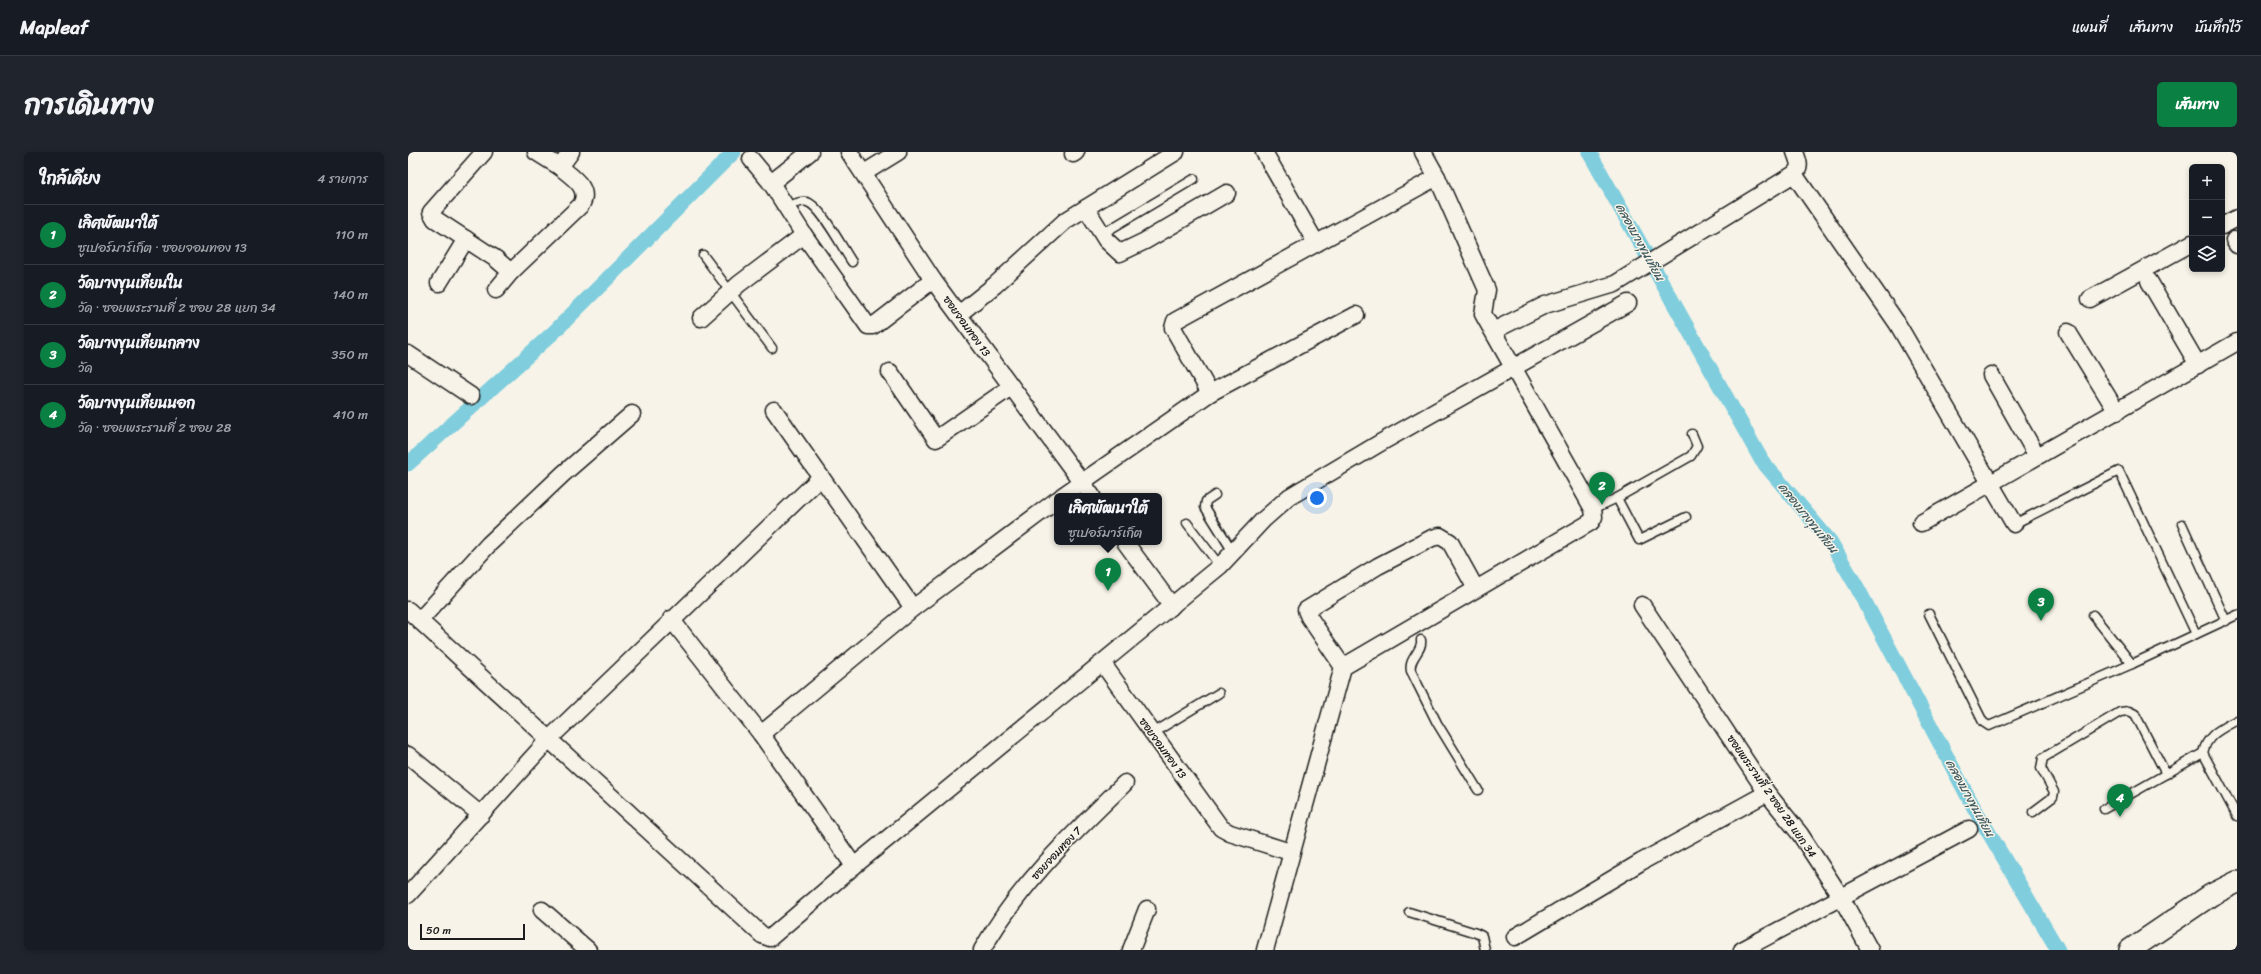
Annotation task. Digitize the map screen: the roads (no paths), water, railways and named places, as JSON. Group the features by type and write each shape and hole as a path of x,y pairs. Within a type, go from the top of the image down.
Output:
{"street":[{"path":"484,152 431,212 434,219 466,239 511,272"},
{"path":"496,290 511,272 571,216 584,200 585,194 579,184 560,167 536,152"},
{"path":"560,167 571,152"},
{"path":"771,182 810,152"},
{"name":"ซอยจอมทอง 13","path":"849,152 933,280 1090,493"},
{"path":"864,173 898,152"},
{"path":"959,314 995,285 1065,221 1176,152"},
{"path":"1264,152 1316,243"},
{"path":"1265,950 1290,852 1343,667 1417,632 1476,590 1591,522 1594,517 1593,509 1483,312 1487,302 1487,290 1437,177 1423,152"},
{"path":"1493,331 1545,305 1615,284 1794,174 1799,169 1795,152"},
{"path":"752,159 771,182 804,235 865,323 870,326 933,280"},
{"path":"1794,174 1897,323 2014,524"},
{"path":"1210,393 1173,328 1175,321 1437,177"},
{"path":"1086,208 1102,234 1120,253 1227,193"},
{"path":"2225,224 2237,218"},
{"path":"701,318 731,291 804,235"},
{"path":"439,283 466,239"},
{"path":"2090,299 2189,245"},
{"path":"2149,281 2198,365"},
{"path":"408,610 765,937 772,937 854,866 1103,664 1220,566 1263,520 1289,497 1380,443 1515,369 1628,303"},
{"path":"1066,493 1210,393 1356,315"},
{"path":"2068,332 2117,412"},
{"path":"1921,523 2237,342"},
{"path":"408,354 471,396"},
{"path":"890,372 936,439 1012,387"},
{"path":"1991,374 2037,456"},
{"path":"774,410 913,608"},
{"path":"420,620 489,544 563,474 632,414"},
{"path":"408,895 549,739 671,619 821,477"},
{"path":"760,734 913,608 1054,502"},
{"path":"1343,667 1309,617 1306,610 1378,566 1432,538 1440,536 1450,542 1476,590"},
{"path":"1127,545 1172,606"},
{"name":"ซอยพระรามที่ 2 ซอย 28 แยก 34","path":"1642,605 1767,793 1800,834 1841,897 1870,950"},
{"path":"671,619 760,734 854,866"},
{"name":"ซอยจอมทอง 13","path":"1103,664 1221,828 1230,833 1290,852"},
{"path":"408,755 481,815"},
{"name":"ซอยจอมทอง 7","path":"982,950 995,926 1041,866 1125,783"},
{"path":"1515,937 1641,862 1767,793"},
{"path":"1742,950 1969,829"},
{"path":"2138,947 2211,895 2237,882"},
{"path":"1131,950 1147,909"},
{"path":"542,910 588,950"}],"lane":[{"path":"1102,234 1194,179"},
{"path":"786,207 800,201 808,202 813,206 822,216 852,262"},
{"path":"703,255 772,348"},
{"path":"1593,509 1617,498 1694,453 1698,446 1692,434"},
{"path":"2014,524 2119,472 2196,634"},
{"path":"1215,495 1206,501 1205,507 1233,552"},
{"path":"1617,498 1639,540 1686,518"},
{"path":"1187,524 1220,566"},
{"path":"2182,524 2226,621"},
{"path":"1929,614 1983,722 1989,726 2132,664 2237,615"},
{"path":"2093,615 2132,664"},
{"path":"1417,632 1421,647 1410,665 1411,671 1437,722 1478,790"},
{"path":"1153,733 1219,693"},
{"path":"2033,812 2053,797 2054,792 2041,768 2043,758 2120,712 2128,711 2134,714 2166,774"},
{"path":"2237,720 2213,733 2205,743 2203,753 2237,816"},
{"path":"2104,809 2203,753"},
{"path":"1409,912 1476,933 1482,936 1485,950"}],"waterway":[{"path":"408,464 554,332 734,152"},
{"name":"คลองบางขุนเทียน","path":"1589,152 1762,461 1830,541 1857,587 1973,806 2058,950"}],"place":[{"name":"วัดบางขุนเทียนใน","path":"1602,505"},
{"name":"เลิศพัฒนาใต้","path":"1108,591"},
{"name":"วัดบางขุนเทียนกลาง","path":"2041,621"},
{"name":"วัดบางขุนเทียนนอก","path":"2120,817"}]}
